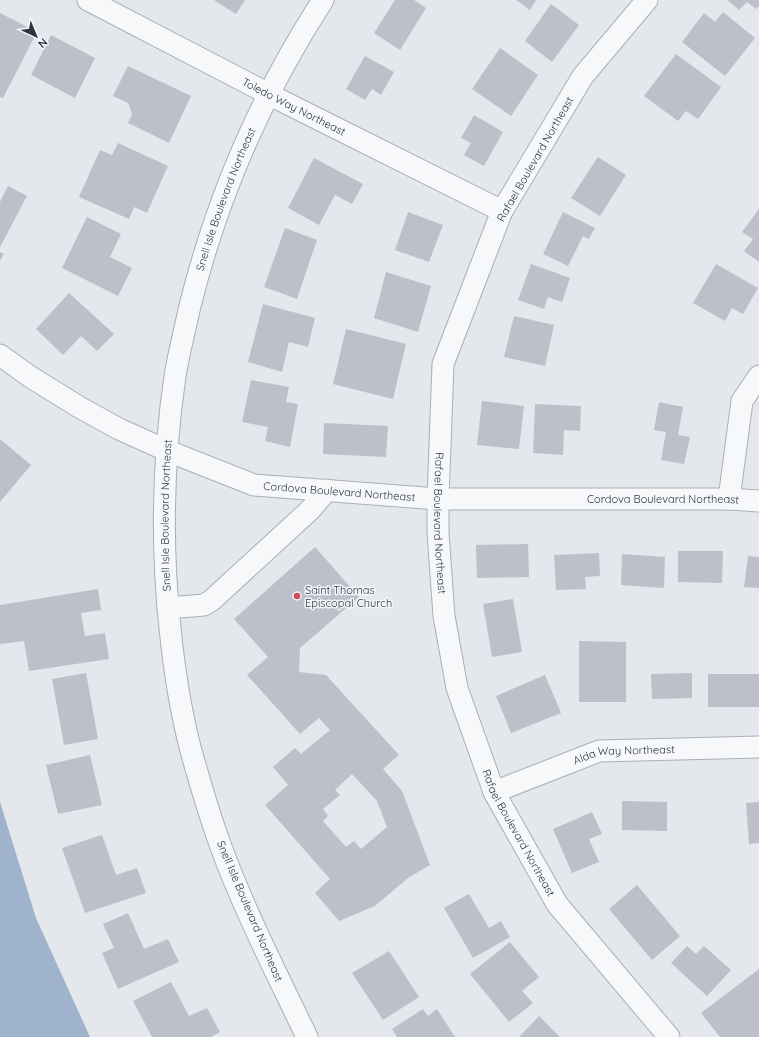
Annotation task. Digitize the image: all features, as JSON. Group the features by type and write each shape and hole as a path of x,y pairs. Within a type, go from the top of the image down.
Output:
{"street":[{"name":"Toledo Way Northeast","path":"88,0 502,211"},
{"name":"Snell Isle Boulevard Northeast","path":"307,1037 241,895 221,846 204,796 180,700 173,657 164,541 170,414 184,330 199,271 228,185 246,143 270,93 307,25 323,0"},
{"name":"Rafael Boulevard Northeast","path":"647,0 583,76 502,211 444,364 438,499 438,533 444,616 457,688 494,792 557,904 669,1037"},
{"name":"Cordova Boulevard Northeast","path":"0,355 28,376 119,429 168,451 254,485 438,499 728,499 759,502"},
{"path":"728,499 742,401 759,376"},
{"path":"168,608 204,605 212,600 311,509 327,490"},
{"name":"Alda Way Northeast","path":"494,792 599,751 759,747"}],"water":[{"path":"0,802 36,918 90,1037 0,1037"}],"building":[{"path":"215,0 245,0 236,14"},
{"path":"395,0 414,0 426,8 400,50 374,33"},
{"path":"516,0 536,0 530,10"},
{"path":"727,0 759,0 759,6 756,9 747,2 739,10"},
{"path":"551,4 579,25 552,62 525,41"},
{"path":"723,12 755,38 725,76 682,42 704,13 715,22"},
{"path":"0,13 37,32 3,98 0,97"},
{"path":"51,35 95,58 75,98 31,75"},
{"path":"500,48 538,75 511,116 472,89"},
{"path":"676,54 721,87 698,119 686,111 678,121 644,96"},
{"path":"365,56 394,72 381,95 372,89 365,100 346,89"},
{"path":"128,66 191,96 169,143 128,123 132,114 128,103 113,96"},
{"path":"474,115 503,132 484,166 464,155 471,143 461,138"},
{"path":"118,143 168,166 147,213 134,207 129,219 79,197 100,150 112,155"},
{"path":"598,157 626,175 600,216 571,198"},
{"path":"314,158 363,184 352,204 335,195 319,225 288,208"},
{"path":"8,186 27,196 0,247 0,202"},
{"path":"759,209 759,262 744,251 753,239 742,232"},
{"path":"408,212 443,225 429,262 395,250"},
{"path":"563,212 595,228 589,239 583,236 568,266 543,254"},
{"path":"87,217 121,234 110,257 132,268 118,296 62,268"},
{"path":"285,228 317,240 297,299 264,287"},
{"path":"0,252 4,254 0,261"},
{"path":"531,264 570,278 562,302 548,297 544,309 518,300"},
{"path":"716,264 758,288 743,314 732,308 725,321 693,303"},
{"path":"386,272 431,286 418,332 374,318"},
{"path":"69,293 114,334 97,351 81,336 63,355 36,329"},
{"path":"263,304 315,318 308,347 289,342 282,372 248,362"},
{"path":"514,316 554,325 545,366 504,357"},
{"path":"346,329 406,344 393,399 333,384"},
{"path":"251,380 289,387 286,402 298,404 290,447 265,441 268,427 242,422"},
{"path":"482,401 524,406 519,449 477,445"},
{"path":"659,402 683,407 678,435 690,437 684,464 661,460 666,432 654,430"},
{"path":"535,404 581,406 580,431 564,430 563,455 533,453"},
{"path":"324,423 388,426 386,457 323,454"},
{"path":"0,439 31,465 0,502"},
{"path":"528,544 529,577 477,578 476,545"},
{"path":"315,547 359,597 300,648 299,672 326,675 399,755 383,769 402,791 430,865 408,878 375,906 339,921 315,893 330,879 265,805 288,785 273,767 295,748 301,754 330,730 319,718 300,734 247,675 268,657 234,619","holes":["352,774 377,801 387,827 361,849 354,841 346,847 323,821 328,816 323,809 340,795 335,790"]},
{"path":"678,551 723,551 722,583 678,582"},
{"path":"599,553 600,576 585,577 586,589 556,590 554,555"},
{"path":"622,554 665,557 664,588 621,585"},
{"path":"748,556 759,557 759,588 744,587"},
{"path":"98,589 101,610 81,613 85,636 105,633 109,659 29,671 24,641 0,644 0,605"},
{"path":"513,599 522,652 492,657 483,604"},
{"path":"579,641 626,642 626,702 579,702"},
{"path":"86,673 98,739 64,745 52,679"},
{"path":"692,673 692,698 652,699 651,674"},
{"path":"708,674 759,674 759,707 708,707"},
{"path":"545,675 561,713 511,733 496,696"},
{"path":"90,755 102,805 58,814 46,765"},
{"path":"622,801 667,802 667,831 622,830"},
{"path":"759,802 759,843 749,844 746,803"},
{"path":"592,812 602,834 589,839 599,862 572,873 553,829"},
{"path":"102,835 116,875 137,868 146,893 85,913 62,848"},
{"path":"637,885 680,936 652,960 609,909"},
{"path":"469,894 489,928 501,921 510,937 473,958 444,908"},
{"path":"128,913 144,949 168,939 179,962 118,989 102,953 114,948 103,924"},
{"path":"510,942 539,977 522,991 533,1003 509,1022 470,974"},
{"path":"687,946 696,954 704,946 731,970 707,996 671,963"},
{"path":"389,951 419,997 383,1020 352,973"},
{"path":"759,969 759,1037 720,1037 701,1013"},
{"path":"171,982 189,1016 207,1008 220,1032 211,1037 152,1037 133,1001"},
{"path":"423,1009 428,1016 437,1009 455,1037 397,1037 392,1029"},
{"path":"539,1016 560,1037 519,1037"}],"place":[{"name":"Saint Thomas Episcopal Church","path":"297,596"}]}
